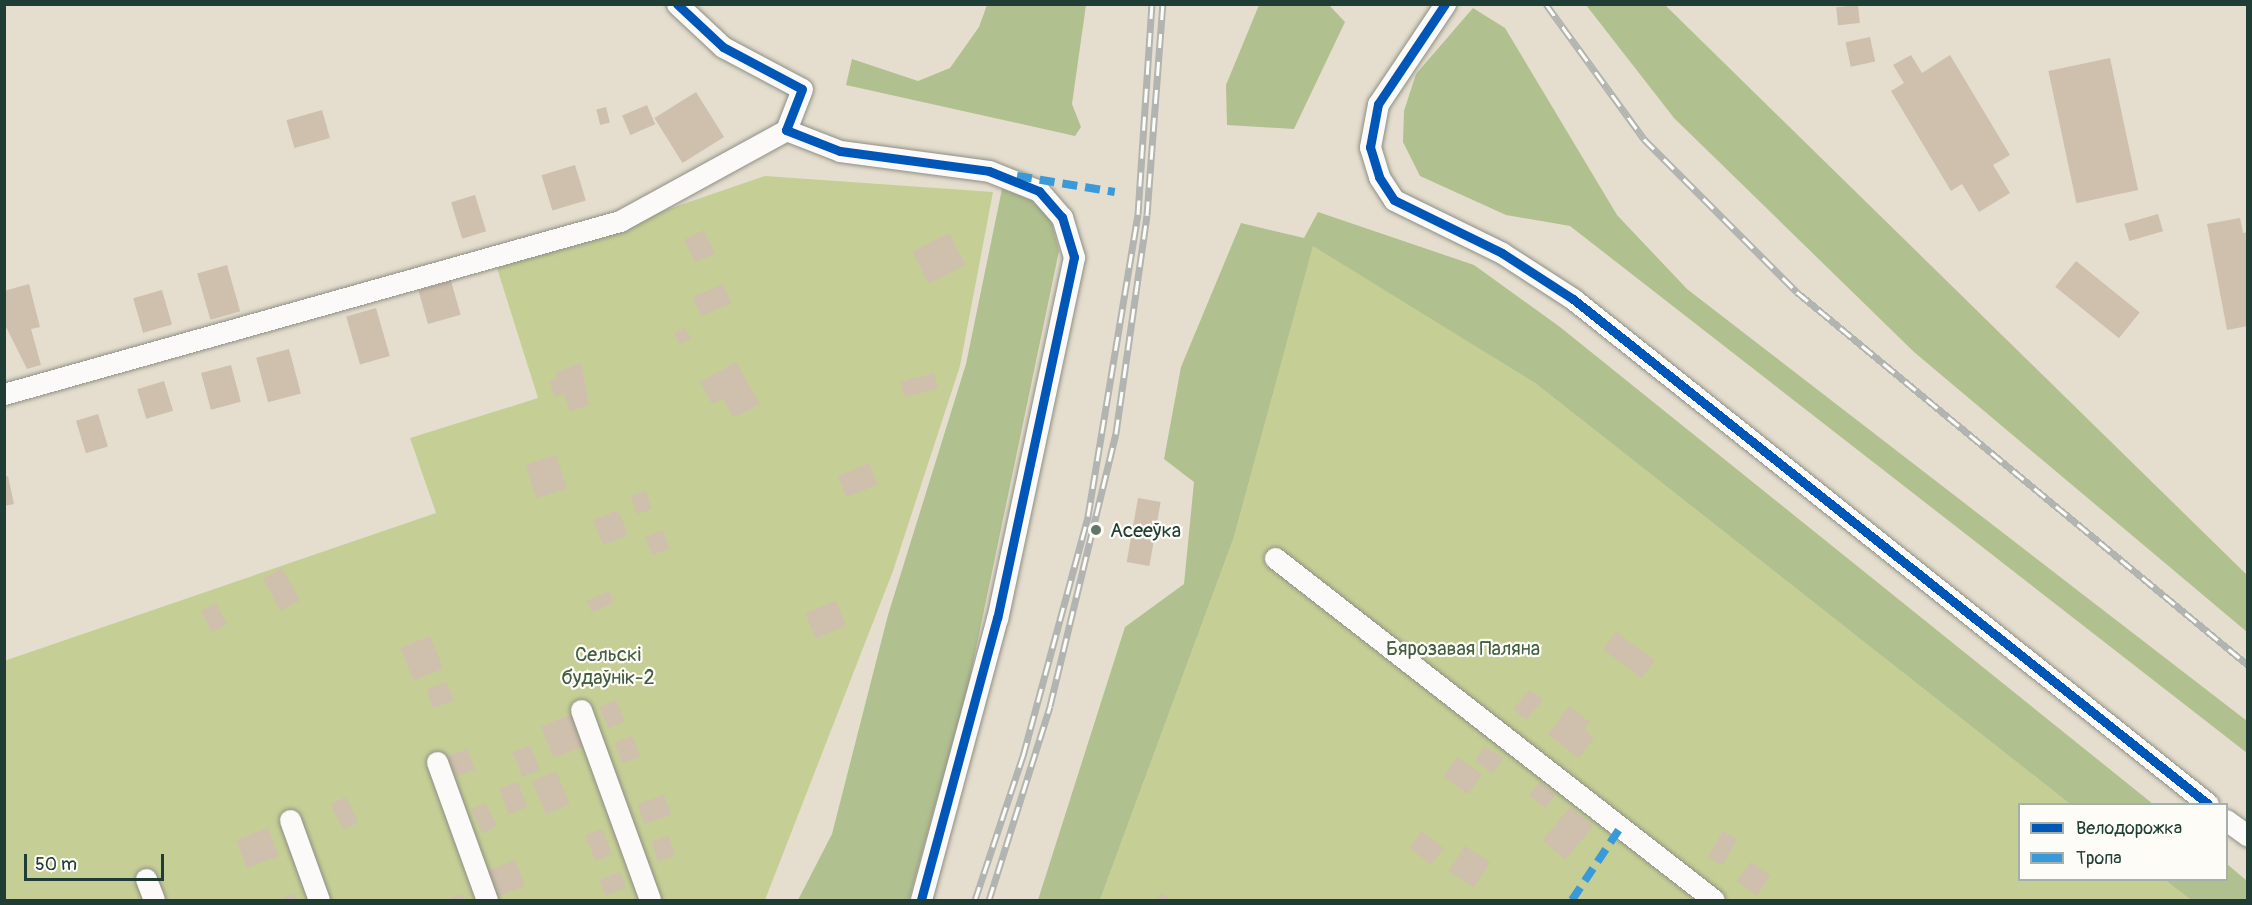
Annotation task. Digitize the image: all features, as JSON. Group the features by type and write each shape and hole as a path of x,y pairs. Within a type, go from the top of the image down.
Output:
{"street":[{"path":"4,394 620,220 786,130 802,89 723,47 677,4"},
{"path":"1445,4 1378,104 1370,147 1378,177 1409,211 1502,253 1573,299 2207,803"},
{"path":"786,130 840,151 989,171 1039,191 1062,217 1074,257 997,618 921,900"},
{"path":"1275,558 1714,900"},
{"path":"581,710 650,900"},
{"path":"437,762 486,900"},
{"path":"290,820 319,900"},
{"path":"2228,821 2247,836"},
{"path":"146,879 154,900"}],"green space":[{"path":"987,5 1086,5 1072,104 1081,127 1075,136 846,85 852,59 918,81 950,68 979,27"},
{"path":"1259,5 1329,5 1345,22 1294,129 1227,125 1226,85"},
{"path":"1586,5 1665,5 2247,575 2247,632 1914,352 1674,118"},
{"path":"1473,8 1505,28 1617,215 1687,289 2247,721 2247,753 1570,226 1506,215 1420,176 1403,142 1404,111 1416,74"},
{"name":"Сельскі будаўнік-2","path":"765,176 993,192 960,366 893,571 765,900 5,900 4,661 436,513 410,438 538,398 497,268"},
{"path":"1002,189 1031,200 1051,220 1059,251 968,687 909,900 798,900 832,834 888,615 966,364"},
{"path":"1318,212 1474,265 1560,327 2152,803 2069,803 1535,383 1313,246 1234,537 1100,900 1038,900 1125,627 1184,584 1194,482 1164,459 1181,367 1241,223 1304,238"},
{"name":"Бярозавая Паляна","path":"1313,245 1535,383 2069,803 2018,803 2018,881 2166,881 2191,900 1100,900 1234,537"},
{"path":"2228,865 2247,881 2247,900 2191,900 2166,881 2228,881"}],"building":[{"path":"1858,5 1860,23 1838,25 1836,7"},
{"path":"1870,37 1875,61 1851,67 1846,42"},
{"path":"1911,55 1922,73 1950,55 2010,155 1993,165 2010,193 1979,212 1962,184 1951,191 1891,91 1904,83 1893,65"},
{"path":"2110,58 2138,190 2076,203 2048,71"},
{"path":"696,92 724,137 683,163 654,118"},
{"path":"647,105 655,124 630,135 622,116"},
{"path":"606,107 610,123 600,125 596,109"},
{"path":"322,110 330,138 294,148 286,120"},
{"path":"575,165 586,200 552,211 542,175"},
{"path":"475,195 486,231 462,239 451,202"},
{"path":"2158,214 2163,231 2129,241 2124,224"},
{"path":"2240,218 2243,233 2248,232 2248,326 2227,330 2207,224"},
{"path":"704,230 715,254 695,263 684,239"},
{"path":"949,233 965,265 929,284 912,252"},
{"path":"2076,261 2140,313 2119,338 2055,287"},
{"path":"227,265 240,311 210,320 197,274"},
{"path":"451,281 461,315 428,324 418,290"},
{"path":"29,284 40,327 31,329 41,365 27,369 4,323 4,291"},
{"path":"723,284 731,303 701,316 693,297"},
{"path":"162,290 172,325 143,333 133,298"},
{"path":"376,308 390,356 360,365 346,317"},
{"path":"685,327 691,338 680,345 674,333"},
{"path":"289,349 301,393 268,402 256,358"},
{"path":"736,362 760,404 734,418 723,399 712,404 700,382"},
{"path":"581,363 589,405 570,412 564,394 555,397 549,381 558,378 556,372"},
{"path":"231,365 241,402 211,410 201,373"},
{"path":"934,373 938,388 904,398 900,382"},
{"path":"164,381 173,411 146,419 137,389"},
{"path":"98,414 108,447 86,453 76,421"},
{"path":"556,455 567,488 536,498 526,465"},
{"path":"869,463 878,484 847,497 838,476"},
{"path":"8,476 14,504 4,506 4,477"},
{"path":"646,491 652,509 637,514 631,496"},
{"path":"1138,498 1161,502 1149,566 1127,562"},
{"path":"618,510 628,535 603,545 593,520"},
{"path":"663,530 670,549 652,555 645,536"},
{"path":"282,568 300,600 281,611 263,579"},
{"path":"609,591 614,603 592,612 587,600"},
{"path":"836,601 846,626 816,638 805,613"},
{"path":"216,603 227,624 212,632 201,611"},
{"path":"1616,632 1655,660 1642,678 1603,650"},
{"path":"430,636 443,668 413,680 400,648"},
{"path":"447,682 454,701 433,708 426,690"},
{"path":"1530,689 1543,700 1526,720 1513,709"},
{"path":"616,700 625,721 608,728 599,707"},
{"path":"1569,706 1590,722 1584,730 1594,738 1579,758 1548,735"},
{"path":"573,714 585,746 553,758 541,726"},
{"path":"632,736 640,756 623,764 614,743"},
{"path":"530,745 540,770 522,777 512,752"},
{"path":"1485,746 1503,758 1493,773 1475,761"},
{"path":"467,749 475,770 456,777 448,756"},
{"path":"1458,757 1482,775 1468,794 1444,776"},
{"path":"556,771 570,804 546,814 532,781"},
{"path":"518,782 527,807 508,814 499,789"},
{"path":"1539,782 1556,795 1546,808 1529,796"},
{"path":"664,795 671,815 644,824 638,804"},
{"path":"346,797 358,822 343,830 331,804"},
{"path":"486,803 497,827 482,833 471,810"},
{"path":"1570,807 1593,826 1565,859 1542,840"},
{"path":"268,828 279,856 247,868 236,840"},
{"path":"602,829 612,854 595,861 585,836"},
{"path":"1422,831 1444,848 1431,865 1409,848"},
{"path":"1723,831 1738,840 1722,865 1708,857"},
{"path":"669,836 675,856 658,861 652,841"},
{"path":"1465,846 1490,862 1474,887 1449,871"},
{"path":"515,860 525,886 496,897 486,871"},
{"path":"1751,862 1770,876 1756,896 1737,881"},
{"path":"620,872 626,888 606,896 599,880"},
{"path":"295,893 297,900 277,900"},
{"path":"1162,893 1172,900 1156,900"},
{"path":"462,894 464,900 444,900"}],"railway":[{"path":"975,900 1023,756 1088,516 1138,214 1152,4"},
{"path":"989,900 1050,706 1116,433 1147,215 1163,4"},
{"path":"1546,4 1644,139 1797,292 2248,665"}],"marked path":[{"path":"1017,176 1115,192"},
{"path":"1572,900 1620,828"}],"cycle path":[{"path":"677,4 723,47 802,89 786,130 840,151 989,171 1039,191 1062,217 1074,257 997,618 921,900"},
{"path":"1445,4 1378,104 1370,147 1379,177 1394,200 1502,253 1573,299 2207,803"}],"place":[{"name":"Асееўка","path":"1096,530"}]}
